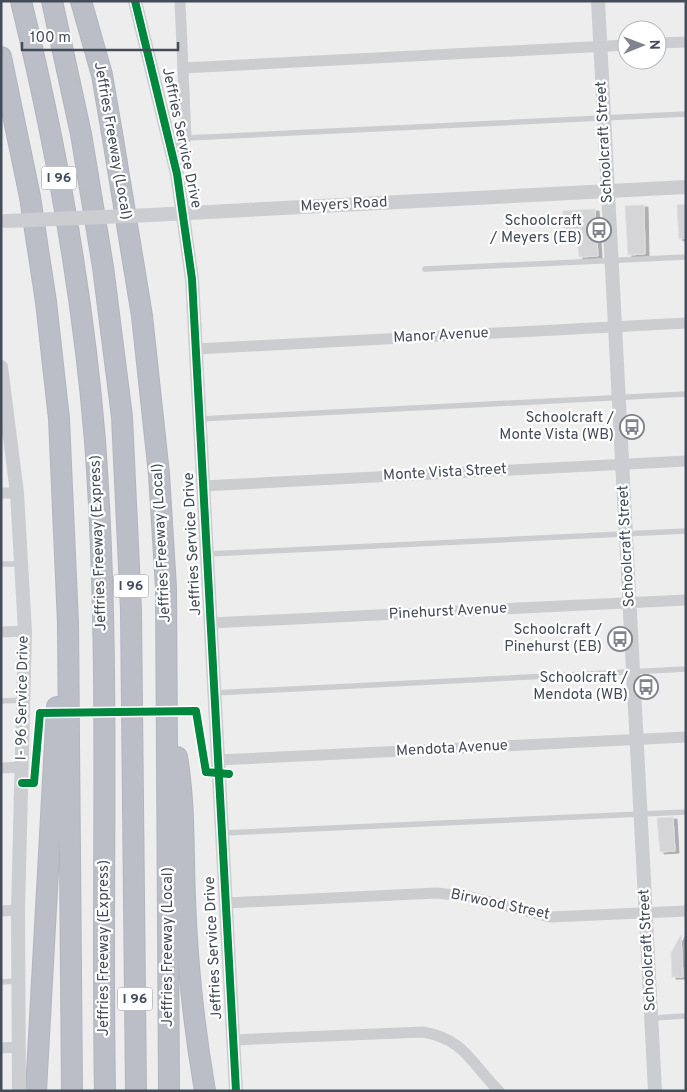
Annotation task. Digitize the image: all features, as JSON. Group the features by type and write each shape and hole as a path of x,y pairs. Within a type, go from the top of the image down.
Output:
{"highway":[{"name":"Jeffries Freeway (Express)","path":"21,1 37,68 64,203 86,356 95,440 101,558 105,1091"},
{"name":"Jeffries Freeway (Express)","path":"52,1 81,134 103,267 122,417 131,610 136,1091"},
{"name":"Jeffries Freeway (Local)","path":"81,1 102,75 142,316 159,474 166,588 169,1091"},
{"path":"89,1 102,75"},
{"name":"I 96","path":"1,57 30,198 60,419 66,532 68,623 72,1091"},
{"path":"36,1091 59,672 68,623"},
{"path":"167,705 182,785 188,950 198,1052 205,1091"}],"street":[{"name":"Jeffries Service Drive","path":"135,1 175,165 184,213 196,349 236,1091"},
{"path":"175,165 176,144 186,138 180,1"},
{"name":"Schoolcraft Street","path":"598,1 656,1091"},
{"path":"667,43 686,42"},
{"path":"183,68 617,45"},
{"name":"Meyers Road","path":"4,221 686,187"},
{"name":"Manor Avenue","path":"196,349 686,323"},
{"name":"I- 96 Service Drive","path":"1,367 6,426 17,492 23,563 25,631 18,910 19,1091"},
{"name":"Monte Vista Street","path":"203,486 686,461"},
{"path":"1,493 17,492"},
{"name":"Pinehurst Avenue","path":"210,623 686,600"},
{"path":"1,632 25,631"},
{"name":"Mendota Avenue","path":"218,760 686,737"},
{"path":"1,768 22,767"},
{"name":"Birwood Street","path":"225,903 437,893 471,897 550,917 686,911"},
{"path":"1,911 18,910"},
{"path":"233,1040 423,1032 446,1038 462,1048 499,1091"},
{"path":"1,1048 18,1047"}],"lane":[{"path":"186,138 686,114"},
{"path":"425,269 686,256"},
{"path":"200,419 686,394"},
{"path":"207,554 686,531"},
{"path":"1,564 23,563"},
{"path":"214,693 686,669"},
{"path":"1,702 24,700"},
{"path":"222,833 686,812"},
{"path":"1,982 18,982"},
{"path":"652,1018 686,1016"}],"building":[{"path":"686,204 686,238 679,239 677,205"},
{"path":"644,205 645,254 628,255 625,206"},
{"path":"595,209 598,256 579,257 578,241 565,242 563,211"},
{"path":"673,817 675,851 660,852 657,818"},
{"path":"681,935 683,977 672,977 671,953"}],"cycle path":[{"path":"135,1 177,174 192,279 236,1091"},
{"path":"22,783 34,783 40,713 196,711 206,772 229,774"}],"place":[{"name":"Schoolcraft / Meyers (EB)","path":"599,230"},
{"name":"Schoolcraft / Monte Vista (WB)","path":"632,427"},
{"name":"Schoolcraft / Pinehurst (EB)","path":"620,639"},
{"name":"Schoolcraft / Mendota (WB)","path":"646,687"}]}
